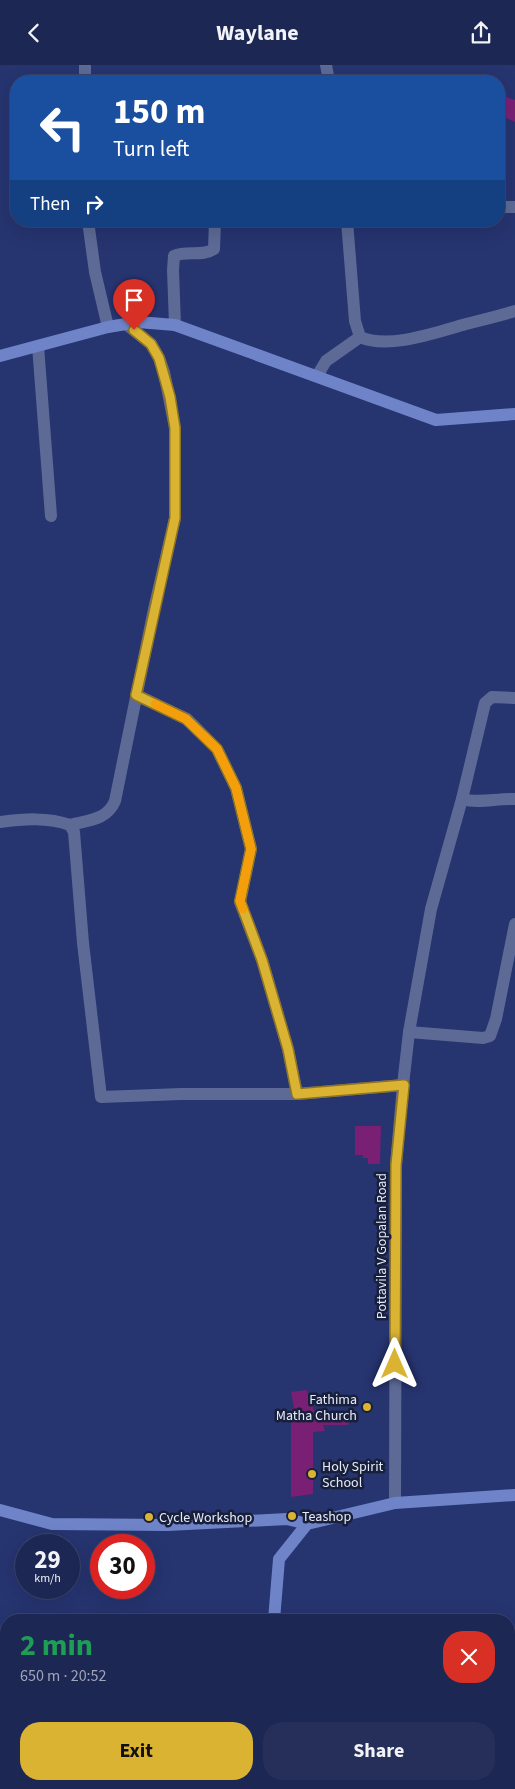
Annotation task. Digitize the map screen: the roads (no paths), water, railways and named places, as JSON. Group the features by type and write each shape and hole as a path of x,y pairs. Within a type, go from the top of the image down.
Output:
{"street":[{"path":"89,227 95,272 108,327"},
{"path":"175,325 174,256 180,253 208,253 214,249 215,227"},
{"path":"347,227 355,321 360,337"},
{"path":"360,337 370,341 383,342 425,336 515,311"},
{"path":"0,356 108,327 138,322 175,325 436,419 515,414"},
{"path":"70,825 102,817 112,809 115,801 175,518 175,428 170,397 159,358 151,344 126,324"},
{"path":"317,376 326,361 360,337"},
{"path":"38,346 51,516"},
{"path":"136,695 186,719 217,749 236,788 251,849 240,901 262,960 288,1049 297,1094"},
{"name":"Pottavila V Gopalan Road","path":"395,1503 396,1165 416,990 431,909 462,799 485,703 492,697 515,697"},
{"path":"462,799 471,801 515,799"},
{"path":"0,821 23,819 63,822 70,825 74,832 83,943 102,1097 181,1094 297,1094 404,1085"},
{"path":"410,1032 483,1038 490,1036 496,1019 514,929"},
{"path":"0,1510 52,1525 168,1525 287,1519 306,1524 395,1503 515,1495"},
{"path":"274,1614 279,1559 306,1524"}],"place":[{"name":"Fathima Matha Church","path":"367,1407"},
{"name":"Holy Spirit School","path":"312,1474"},
{"name":"Teashop","path":"292,1516"},
{"name":"Cycle Workshop","path":"149,1517"}]}
